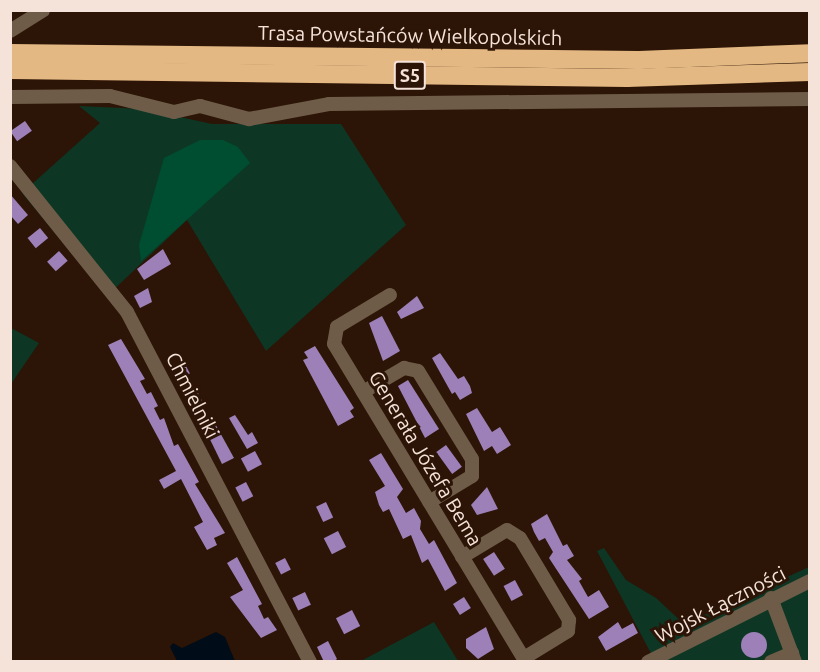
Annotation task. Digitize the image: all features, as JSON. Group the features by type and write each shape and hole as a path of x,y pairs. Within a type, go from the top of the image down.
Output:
{"highway":[{"name":"Trasa Powstańców Wielkopolskich","path":"10,53 639,60 810,53"},
{"name":"Trasa Powstańców Wielkopolskich","path":"10,70 627,78 810,72"}],"street":[{"path":"10,31 43,10"},
{"path":"10,97 110,96 174,112 200,106 249,119 329,104 810,99"},
{"name":"Chmielniki","path":"10,166 118,296 310,662"},
{"name":"Generała Józefa Bema","path":"390,295 337,327 332,335 363,392 525,660"},
{"path":"363,392 404,368 418,371 472,459 472,476 429,502"},
{"path":"462,556 507,530 520,538 569,620 568,631 525,660"},
{"name":"Wojsk Łączności","path":"648,662 771,598 810,581"},
{"path":"771,598 793,657 771,662"}],"green space":[{"path":"79,106 144,109 212,124 341,124 406,225 266,351 187,220 107,296 22,193 100,123"},
{"path":"200,140 223,140 238,147 250,163 141,261 139,245 164,158"},
{"path":"11,328 39,343 11,384"},
{"path":"604,548 626,580 656,598 684,624 809,567 809,661 655,661 597,551"},
{"path":"434,622 458,661 361,661"}],"shaded area":[{"path":"216,632 225,637 235,661 177,661 170,647 173,643 182,648"}],"building":[{"path":"25,121 32,131 17,141 10,131"},
{"path":"10,194 28,215 18,224 10,215"},
{"path":"40,228 48,238 36,248 28,238"},
{"path":"163,249 171,264 144,280 137,269"},
{"path":"59,251 68,261 56,271 47,262"},
{"path":"148,288 152,302 140,308 134,296"},
{"path":"417,296 424,308 401,319 397,312"},
{"path":"382,316 400,351 383,361 369,323"},
{"path":"121,339 145,379 140,381 147,394 151,392 158,406 154,408 160,420 164,418 174,446 178,444 199,482 195,484 225,533 214,538 217,545 207,550 194,527 203,522 181,479 164,489 159,480 176,471 108,345"},
{"path":"315,346 354,408 350,411 354,417 338,426 303,360 308,358 304,352"},
{"path":"440,353 458,379 464,376 472,393 460,400 455,392 452,394 432,358"},
{"path":"184,362 190,374 178,379 172,368"},
{"path":"408,380 439,429 425,438 398,386"},
{"path":"196,389 204,405 193,410 185,394"},
{"path":"477,408 492,432 500,427 511,445 497,454 492,446 484,451 466,414"},
{"path":"235,415 248,435 252,432 258,443 247,449 229,418"},
{"path":"212,418 234,458 222,464 202,423"},
{"path":"446,445 462,467 452,474 436,452"},
{"path":"255,451 262,464 248,472 241,459"},
{"path":"381,453 403,489 397,497 406,513 414,508 421,521 420,529 429,544 434,540 457,583 445,591 428,559 422,563 411,535 403,539 389,509 383,512 379,505 375,492 385,486 369,460"},
{"path":"246,482 253,496 243,502 235,487"},
{"path":"487,487 498,509 477,515 471,505"},
{"path":"326,502 333,517 323,522 316,507"},
{"path":"547,514 563,546 567,544 574,556 567,560 582,579 579,581 588,597 599,590 609,607 589,619 549,558 553,552 545,538 539,541 534,532 531,524"},
{"path":"338,531 346,547 332,554 324,538"},
{"path":"494,552 505,569 494,576 483,559"},
{"path":"237,557 262,604 258,606 264,619 268,617 277,630 261,638 230,597 243,590 227,563"},
{"path":"285,558 291,570 281,575 275,563"},
{"path":"515,580 523,595 512,601 504,586"},
{"path":"305,592 311,605 298,611 292,598"},
{"path":"464,597 471,608 460,615 453,604"},
{"path":"352,610 360,626 344,634 336,618"},
{"path":"618,622 622,629 633,623 638,633 606,651 598,637"},
{"path":"486,627 494,649 478,659 466,648 466,639"},
{"path":"754,632 763,636 767,645 763,654 754,658 745,654 741,645 745,636"},
{"path":"328,641 337,659 333,662 324,662 317,647"}]}
